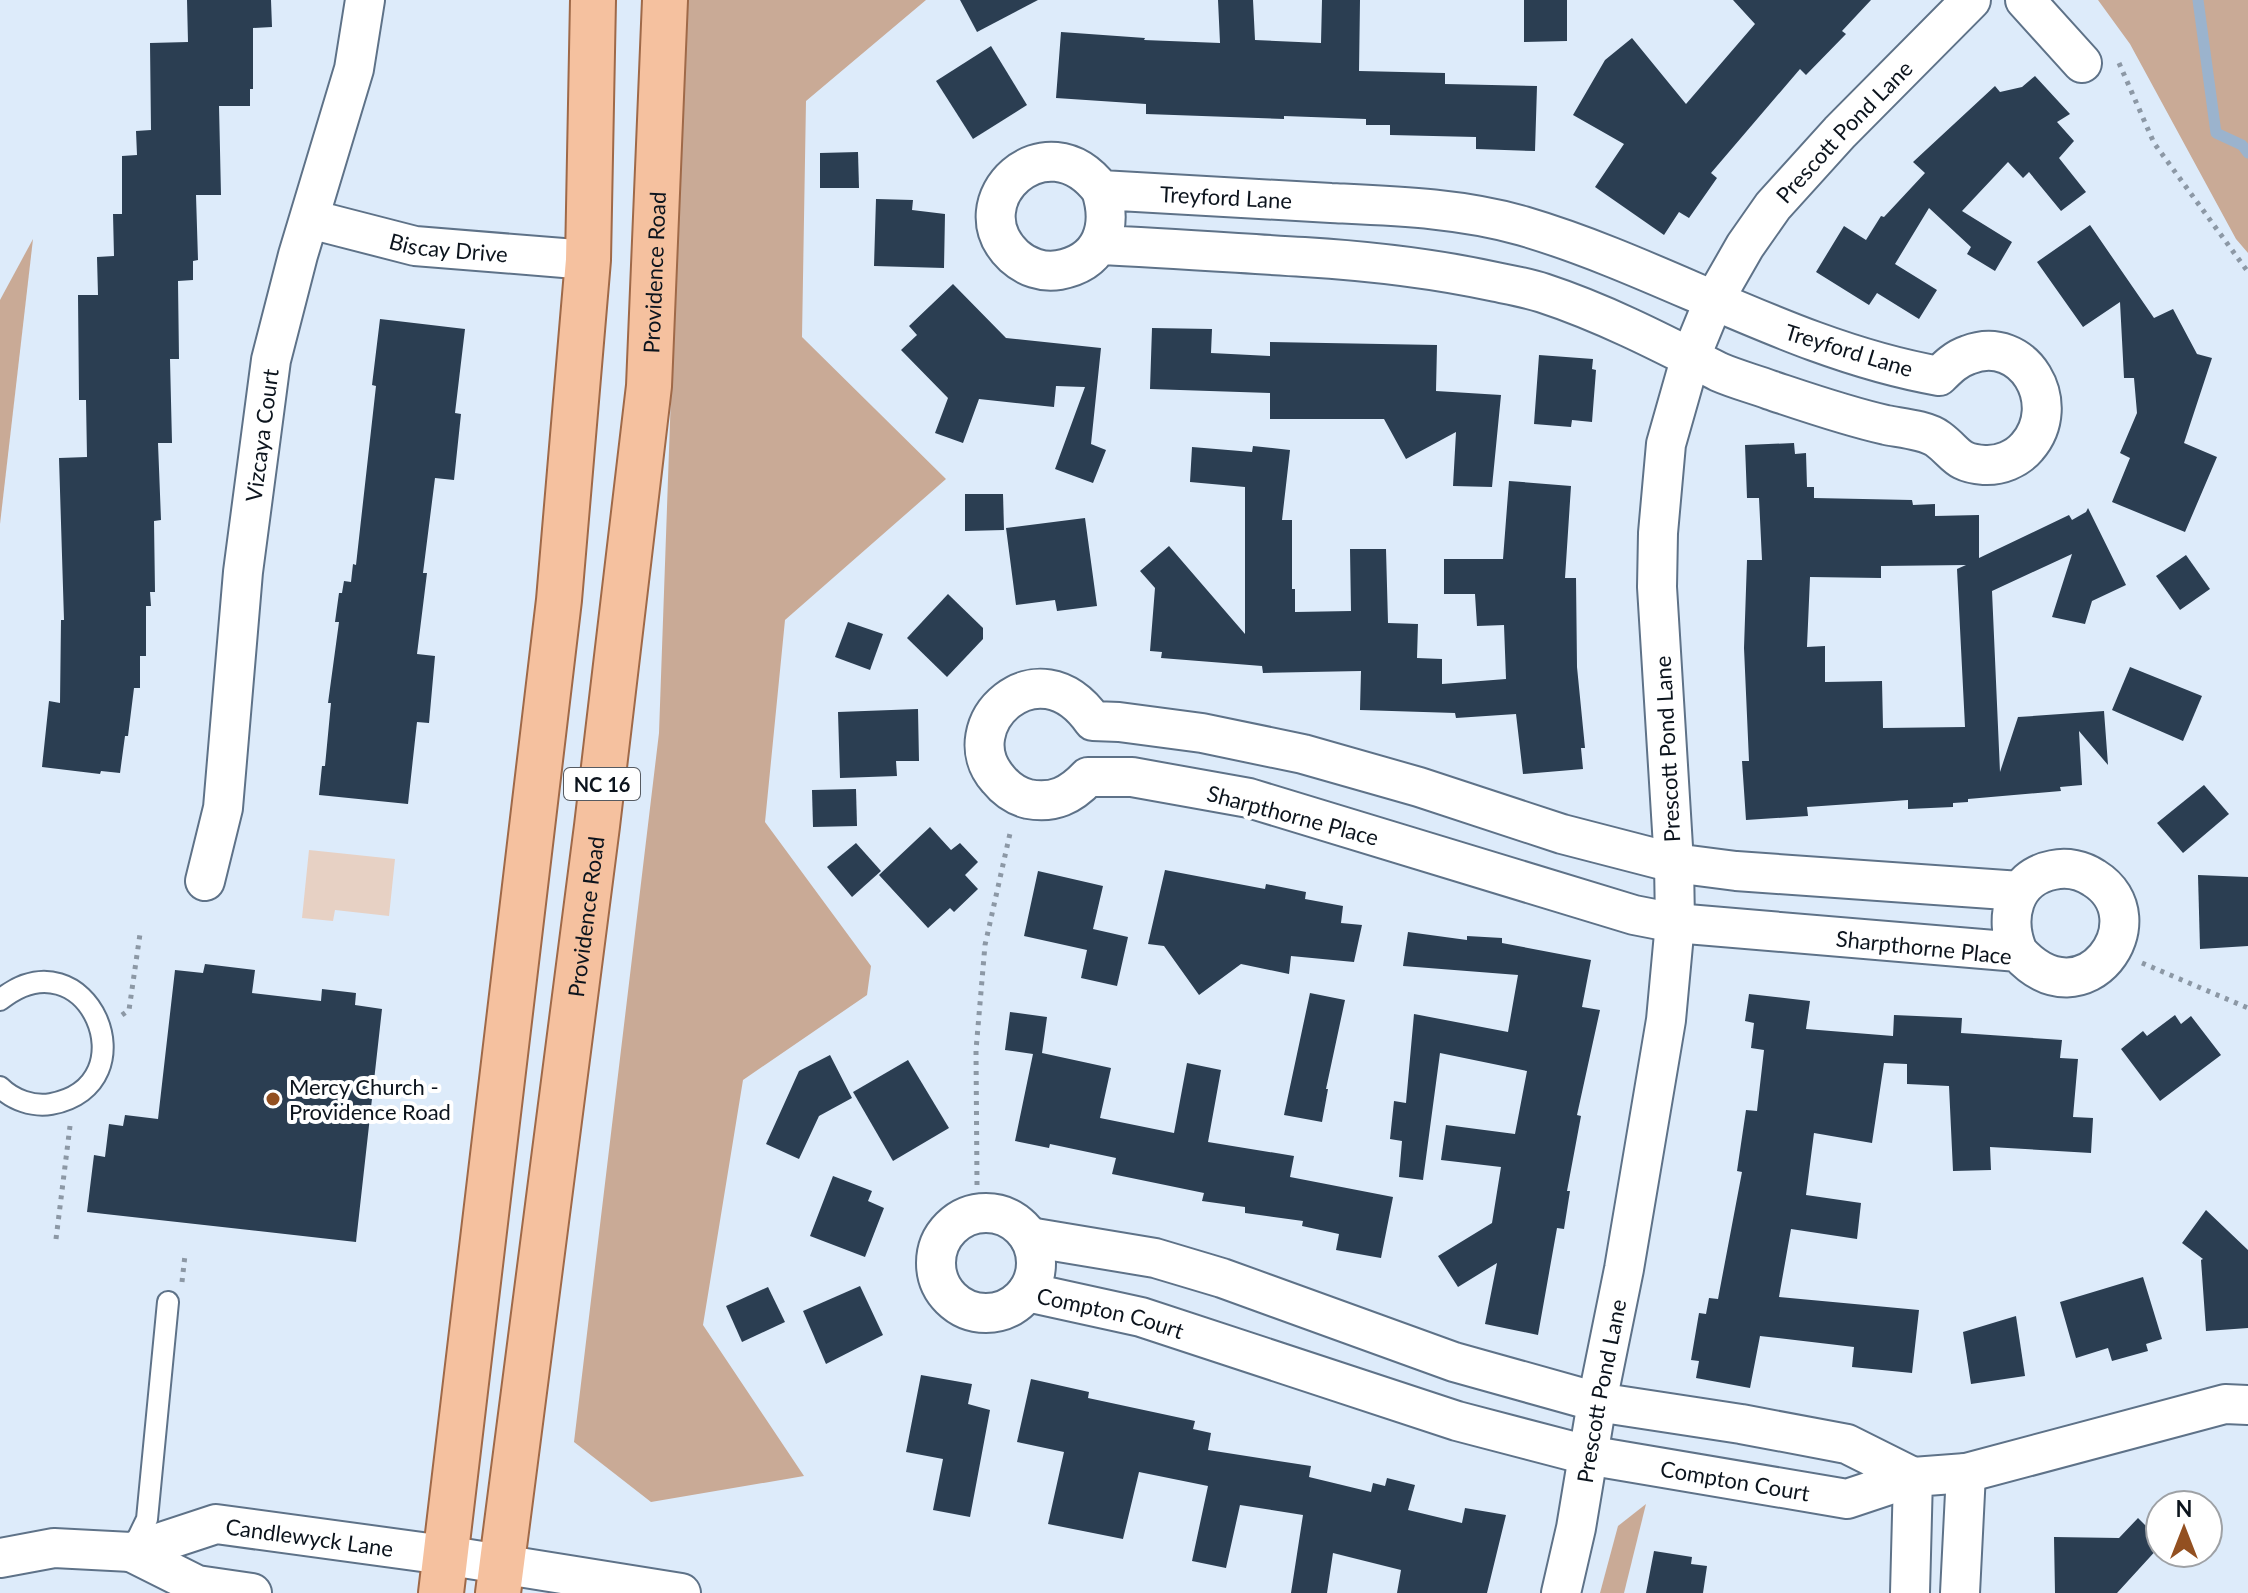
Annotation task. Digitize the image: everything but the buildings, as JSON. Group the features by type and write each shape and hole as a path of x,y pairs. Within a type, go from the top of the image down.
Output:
{"main road":[{"name":"NC 16","path":"442,1574 559,600 588,260 593,0"},
{"name":"Providence Road","path":"499,1578 597,826 649,386 665,0"}],"street":[{"name":"Vizcaya Court","path":"205,881 223,808 243,572 271,360 298,255 354,69 365,0"},
{"name":"Prescott Pond Lane","path":"1561,1593 1625,1264 1666,1020 1675,923 1657,587 1666,444 1691,356 1714,300 1736,259 1773,206 1840,132 1971,0"},
{"path":"2025,0 2099,62"},
{"path":"1055,161 1075,166 1090,176 1101,190 1106,208 1106,227 1099,245 1087,259 1071,268 1053,271 1035,269 1006,248 998,232 996,213 1000,196 1022,168 1055,161"},
{"name":"Treyford Lane","path":"1099,245 1391,263 1542,292 1691,356 1722,373 1844,416 1937,437 1950,452 1967,462 1986,465 2005,462 2022,453 2035,438 2042,420 2043,400 2037,382 2025,366 2009,356 1990,352 1970,353 1953,362 1939,376 1866,359 1802,339 1714,300 1522,226 1397,206 1101,190"},
{"path":"1391,263 1397,206"},
{"name":"Biscay Drive","path":"310,219 415,246 588,260"},
{"path":"1937,437 1929,406 1939,376"},
{"path":"1032,689 1051,689 1068,695 1083,706 1093,721 1098,740 1096,759 1088,777 1075,790 1059,798 1040,801 1006,789 994,775 987,758 985,740 990,721 1000,706 1015,695 1032,689"},
{"path":"1093,721 1202,733 1303,754 1562,834 1674,863 1736,871 2020,891 2012,906 2010,921 2018,952"},
{"name":"Sharpthorne Place","path":"1088,777 1127,777 1249,798 1634,915 1675,923 2018,952 2031,966 2047,975 2065,978 2083,975 2100,965 2112,951 2119,934 2119,916 2113,898 2102,883 2086,873 2068,868 2050,870 2033,878 2020,891"},
{"path":"1373,836 1388,779"},
{"name":"Compton Court","path":"1913,1477 1847,1444 1597,1402 1454,1362 1155,1258 1029,1237 1018,1224 1004,1216 988,1213 958,1221 946,1232 938,1247 935,1262 937,1278 944,1292 956,1304 970,1311 986,1314 1002,1311 1016,1304 1027,1292 1141,1317 1457,1421 1587,1455 1847,1499 1913,1477 1966,1473 2225,1404 2248,1405"},
{"path":"1027,1292 1034,1279 1036,1264 1029,1237"},
{"path":"1305,1370 1321,1314"},
{"path":"1960,1593 1966,1473"},
{"path":"1910,1593 1913,1477"},
{"name":"Candlewyck Lane","path":"0,1558 54,1548 131,1552 216,1524 442,1574 681,1593"},
{"name":"Candlewyck Lane","path":"131,1552 197,1585 252,1593"}],"lane":[{"path":"0,1000 12,990 31,983 51,983 71,989 87,1001 99,1018 103,1038 102,1058 94,1076 81,1091 63,1101 43,1105 23,1102 0,1087"},
{"path":"131,1552 147,1519 168,1302"}],"path":[{"path":"2099,62 2248,272"},
{"path":"977,1185 976,1050 985,945 1014,817"},
{"path":"121,1015 129,1010 140,934"},
{"path":"2136,960 2248,1008"},
{"path":"56,1239 71,1121"}],"shaded area":[{"path":"685,0 926,0 806,101 802,337 946,479 785,620 765,822 871,966 867,995 743,1080 703,1325 804,1476 651,1502 574,1442 659,733"},
{"path":"2098,0 2248,0 2248,253 2236,239 2130,44"},
{"path":"33,239 0,524 0,300"},
{"path":"309,850 395,859 389,916 335,910 333,921 302,918"},
{"path":"1646,1504 1624,1593 1600,1593 1618,1526"}],"waterway":[{"path":"2198,0 2216,133 2242,145 2248,153"}],"place":[{"name":"Mercy Church - Providence Road","path":"273,1099"}]}
